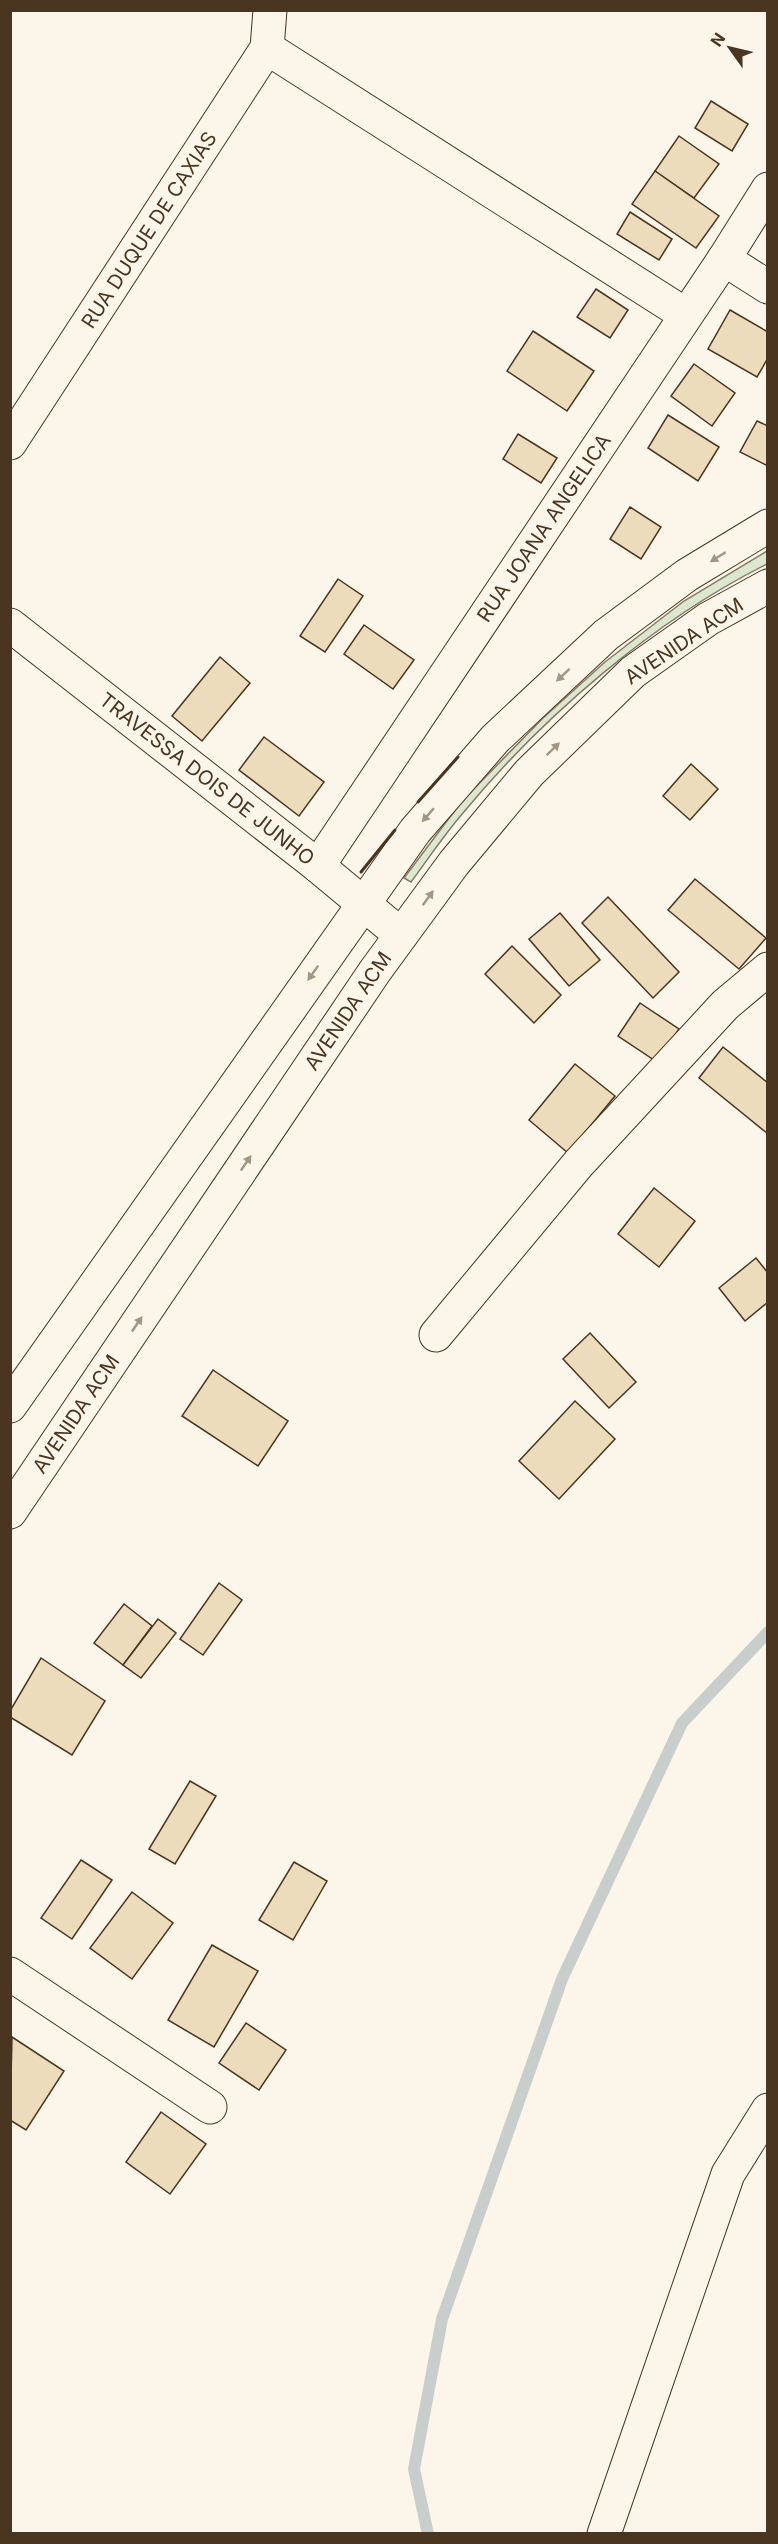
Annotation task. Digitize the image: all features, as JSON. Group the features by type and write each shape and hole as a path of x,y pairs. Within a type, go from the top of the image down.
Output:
{"street":[{"name":"RUA DUQUE DE CAXIAS","path":"10,443 267,48 270,10"},
{"path":"267,48 686,315"},
{"name":"RUA JOANA ANGELICA","path":"318,866 724,259 768,189"},
{"path":"724,259 768,287"},
{"path":"10,1406 415,831 495,739 606,635 687,575 768,526"},
{"name":"AVENIDA ACM","path":"12,1505 401,935 454,863 529,773 633,672 708,619 768,586"},
{"name":"TRAVESSA DOIS DE JUNHO","path":"10,625 318,866 362,905 401,935"},
{"path":"436,1335 579,1163 725,1005 768,969"},
{"path":"10,1974 210,2107"},
{"path":"604,2534 728,2174 768,2110"},
{"path":"728,2174 768,2155"}],"green space":[{"path":"767,551 767,564 684,613 603,673 565,706 494,777 449,830 411,882 404,878 462,801 543,718 605,662 684,601"}],"building":[{"path":"711,101 748,124 732,151 695,128"},
{"path":"679,136 719,164 694,198 655,171"},
{"path":"655,171 719,216 696,248 632,204"},
{"path":"630,212 672,239 659,260 617,234"},
{"path":"596,289 628,310 610,338 577,317"},
{"path":"730,310 768,332 768,358 757,377 708,349"},
{"path":"533,331 594,371 567,411 507,371"},
{"path":"694,364 735,393 712,426 671,396"},
{"path":"668,415 719,447 698,481 648,448"},
{"path":"757,421 768,426 768,466 740,452"},
{"path":"518,434 557,458 541,483 503,459"},
{"path":"630,507 661,527 641,559 610,539"},
{"path":"338,579 363,596 325,652 300,636"},
{"path":"364,625 414,660 393,689 344,654"},
{"path":"220,657 250,683 202,741 172,716"},
{"path":"264,737 324,782 299,816 239,770"},
{"path":"691,764 718,789 690,820 663,796"},
{"path":"695,879 766,938 739,969 668,910"},
{"path":"608,897 679,972 653,998 582,923"},
{"path":"560,913 600,960 569,986 529,939"},
{"path":"512,946 561,995 534,1023 485,974"},
{"path":"640,1003 679,1029 657,1062 618,1036"},
{"path":"723,1047 768,1083 768,1134 699,1078"},
{"path":"575,1064 615,1096 568,1153 529,1120"},
{"path":"654,1188 695,1221 659,1267 618,1234"},
{"path":"756,1258 768,1273 768,1302 745,1321 719,1288"},
{"path":"590,1333 636,1382 609,1408 563,1359"},
{"path":"213,1370 288,1421 258,1466 182,1416"},
{"path":"575,1401 615,1439 559,1499 519,1461"},
{"path":"219,1583 242,1600 203,1655 180,1639"},
{"path":"124,1604 152,1626 123,1665 94,1643"},
{"path":"158,1619 176,1633 141,1678 123,1665"},
{"path":"41,1658 105,1701 72,1755 10,1717 10,1711"},
{"path":"190,1781 216,1796 175,1864 149,1849"},
{"path":"81,1860 112,1880 72,1939 41,1918"},
{"path":"294,1862 327,1881 293,1940 259,1920"},
{"path":"132,1892 173,1923 132,1979 90,1948"},
{"path":"212,1945 258,1971 214,2047 168,2020"},
{"path":"246,2023 286,2050 259,2090 219,2063"},
{"path":"12,2037 64,2071 26,2130 10,2120"},
{"path":"161,2112 206,2144 170,2194 126,2162"}],"waterway":[{"path":"428,2534 414,2469 442,2319 562,1979 682,1723 768,1632"}],"wall":[{"path":"418,802 458,757"},
{"path":"361,872 395,830"}]}
